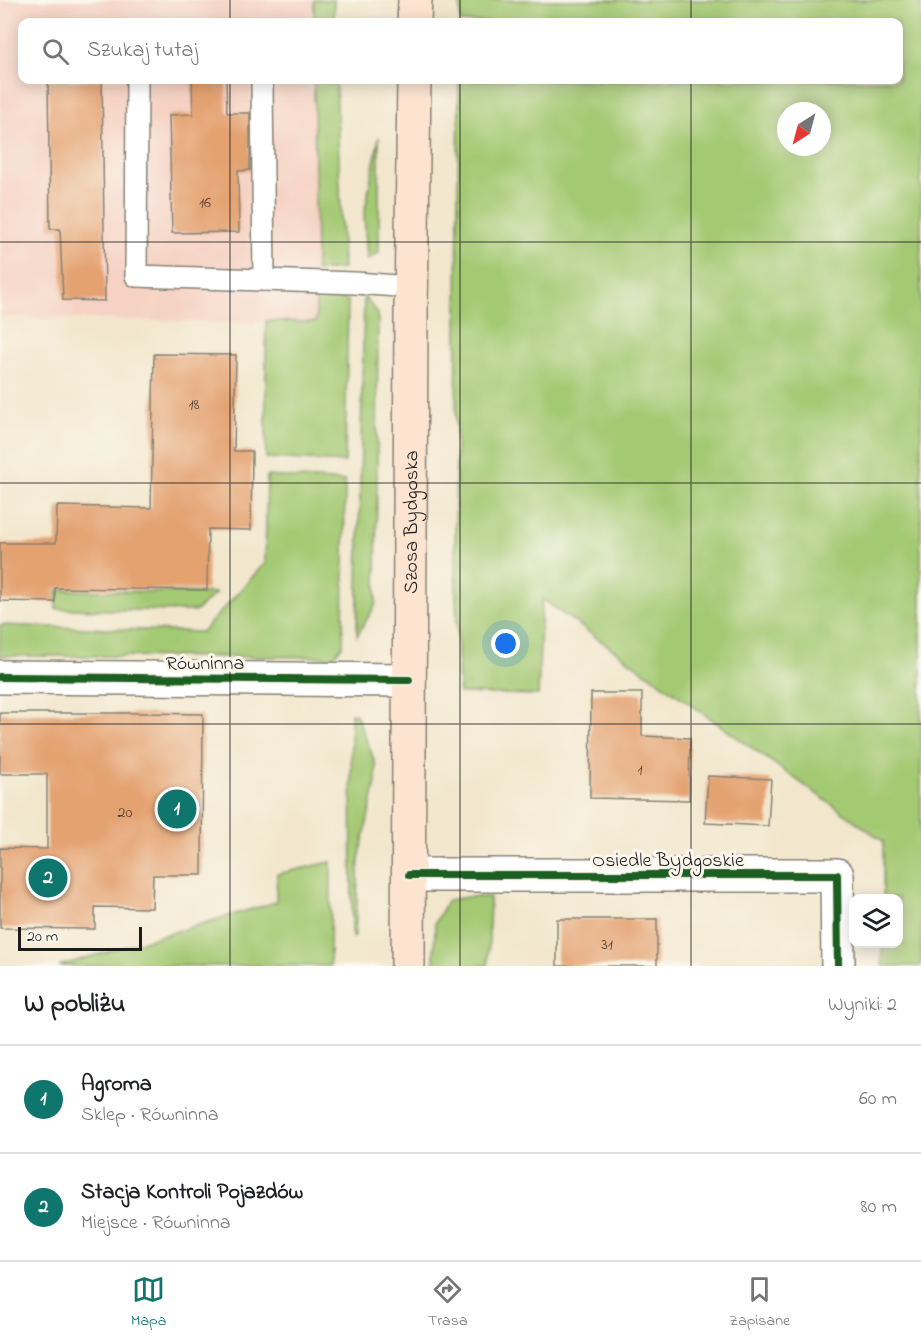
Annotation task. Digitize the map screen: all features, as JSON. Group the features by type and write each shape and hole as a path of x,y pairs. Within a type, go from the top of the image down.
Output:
{"main road":[{"path":"414,18 415,0"},
{"name":"Szosa Bydgoska","path":"408,966 414,84"}],"street":[{"name":"Równinna","path":"0,677 409,680"},
{"name":"Osiedle Bydgoskie","path":"409,875 837,876 838,966"}],"lane":[{"path":"137,84 136,276 411,287"},
{"path":"262,84 264,280"}],"shaded area":[{"path":"0,0 314,0 314,18 18,18 18,84 314,84 316,322 250,323 0,317"}],"green space":[{"path":"314,0 334,0 334,18 314,18"},
{"path":"460,0 921,0 921,966 882,966 882,948 903,948 903,894 883,894 883,841 542,599 538,695 459,693 455,558 459,84 903,84 903,18 460,18"},
{"path":"314,84 336,84 343,269 316,271"},
{"path":"379,137 379,252 367,260 364,215"},
{"path":"364,296 378,314 376,604 357,636"},
{"path":"316,297 348,300 345,462 266,458 266,321 316,322"},
{"path":"267,476 345,481 343,645 333,657 0,656 0,625 202,632 265,563"},
{"path":"57,590 216,593 196,611 56,609"},
{"path":"351,713 356,714 376,766 376,782 359,859 355,937 352,938"},
{"path":"331,862 330,966 59,966 276,902 277,874"},
{"path":"490,897 488,966 434,966 435,923 448,900"}],"building":[{"path":"48,84 102,84 105,301 63,300 60,229 50,229"},
{"path":"192,84 226,84 227,113 250,113 250,170 238,171 239,232 172,233 169,115 193,114"},
{"path":"154,354 236,355 234,451 252,451 251,530 208,529 207,590 55,588 55,602 0,601 0,543 56,543 57,506 151,508"},
{"path":"591,693 642,693 642,736 690,738 689,800 590,798"},
{"path":"0,713 203,714 202,875 153,875 152,908 95,907 95,929 0,928 0,848 47,849 47,774 0,774"},
{"path":"708,776 771,779 768,826 705,823"},
{"path":"557,919 657,919 657,966 557,966"}],"cycle path":[{"path":"0,677 409,680"},
{"path":"409,875 837,875 838,966"}],"place":[{"name":"Agroma","path":"177,809"},
{"name":"Stacja Kontroli Pojazdów","path":"48,878"}]}
